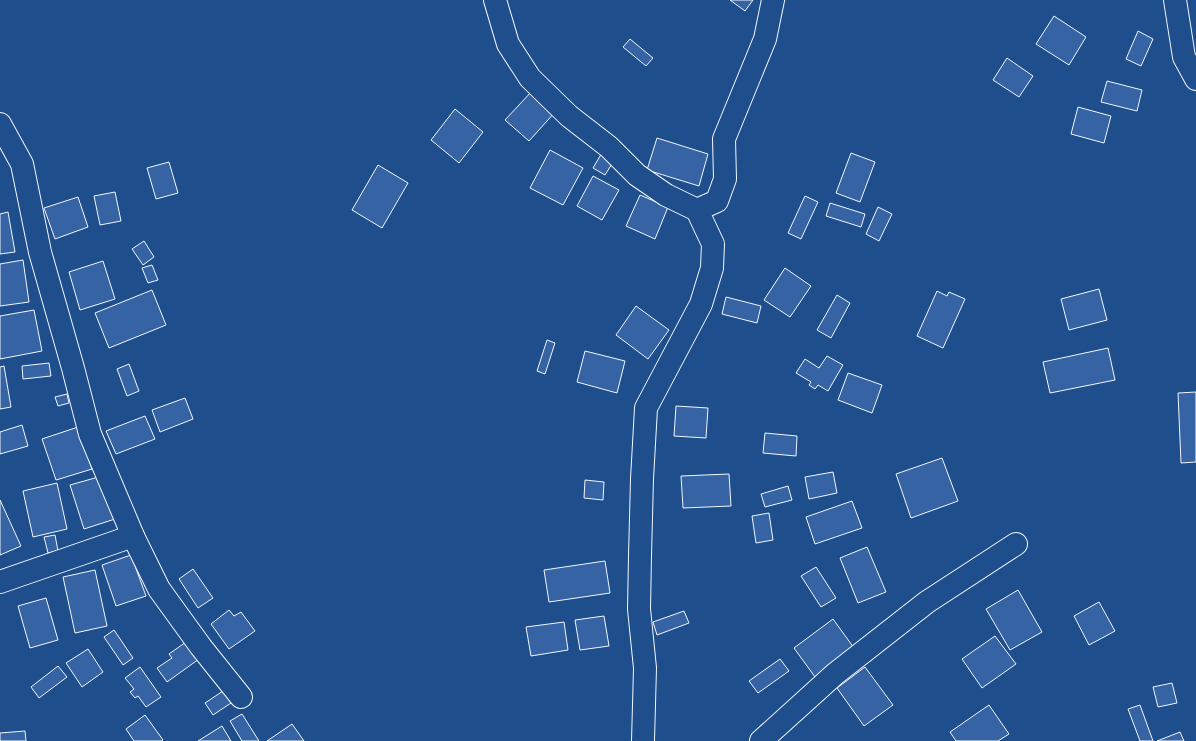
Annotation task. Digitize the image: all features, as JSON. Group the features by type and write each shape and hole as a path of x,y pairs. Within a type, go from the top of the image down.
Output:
{"street":[{"path":"495,0 508,44 530,78 569,116 609,147 637,175 666,195 697,210 713,244 712,268 701,304 646,408 642,479 639,609 645,668 643,741"},
{"path":"697,210 717,201 725,179 724,139 765,39 773,0"},
{"path":"1175,0 1184,57 1196,79"},
{"path":"0,124 22,164 40,252 90,434 133,536 160,589 201,647 241,697"},
{"path":"0,582 133,536"},
{"path":"761,741 835,674 927,602 1016,544"}],"building":[{"path":"730,0 753,0 745,11"},
{"path":"1054,16 1086,37 1069,65 1036,44"},
{"path":"1138,31 1153,39 1141,66 1126,59"},
{"path":"630,39 653,58 646,66 623,47"},
{"path":"1007,58 1033,76 1019,97 993,80"},
{"path":"1107,81 1142,90 1137,111 1101,102"},
{"path":"533,90 556,111 529,141 505,120"},
{"path":"1078,107 1111,116 1104,143 1071,134"},
{"path":"455,109 483,132 459,163 431,140"},
{"path":"657,138 708,154 699,186 647,170"},
{"path":"550,150 583,168 563,205 530,188"},
{"path":"603,151 615,159 605,175 593,168"},
{"path":"851,153 875,162 860,202 836,193"},
{"path":"169,162 178,193 156,199 147,168"},
{"path":"378,165 408,183 382,228 352,210"},
{"path":"593,176 619,190 602,220 577,206"},
{"path":"115,192 121,221 100,225 94,196"},
{"path":"640,195 668,207 655,239 626,226"},
{"path":"805,196 818,202 801,239 788,233"},
{"path":"78,197 88,227 55,239 44,208"},
{"path":"830,203 865,214 861,227 826,216"},
{"path":"878,207 892,214 879,241 866,234"},
{"path":"8,212 15,252 0,254 0,214"},
{"path":"144,241 154,257 143,265 132,249"},
{"path":"23,260 29,302 0,306 0,264"},
{"path":"103,261 115,299 80,310 69,272"},
{"path":"152,265 158,280 148,283 142,268"},
{"path":"785,268 811,286 790,317 764,300"},
{"path":"1099,289 1107,320 1069,330 1061,299"},
{"path":"152,290 166,325 109,348 95,313"},
{"path":"937,291 947,296 949,292 965,299 943,348 917,336"},
{"path":"837,295 850,303 831,338 817,330"},
{"path":"726,297 761,306 757,323 722,314"},
{"path":"636,306 669,330 648,359 616,335"},
{"path":"34,310 42,351 0,359 0,316"},
{"path":"547,340 555,343 545,374 537,371"},
{"path":"1108,348 1115,380 1050,393 1043,362"},
{"path":"585,351 625,361 617,393 577,382"},
{"path":"827,356 843,365 828,391 818,385 815,389 809,385 811,382 796,373 805,359 819,368"},
{"path":"49,363 51,376 23,379 22,366"},
{"path":"129,364 139,391 127,396 117,369"},
{"path":"4,366 11,407 0,409 0,367"},
{"path":"848,373 882,385 872,413 838,400"},
{"path":"1196,392 1196,462 1181,463 1178,393"},
{"path":"67,394 69,403 58,406 55,397"},
{"path":"185,398 193,419 160,432 152,410"},
{"path":"676,406 708,408 706,438 674,436"},
{"path":"145,416 155,439 116,454 106,431"},
{"path":"22,425 28,446 0,454 0,432"},
{"path":"78,427 92,469 56,480 42,439"},
{"path":"765,433 797,436 796,456 763,453"},
{"path":"942,458 958,501 911,518 896,474"},
{"path":"833,472 837,493 809,499 805,477"},
{"path":"729,474 731,506 683,508 681,476"},
{"path":"102,476 115,519 84,529 70,485"},
{"path":"585,480 604,482 603,500 584,498"},
{"path":"57,483 67,529 33,537 23,491"},
{"path":"788,486 792,500 765,507 761,494"},
{"path":"0,500 21,546 0,555"},
{"path":"852,501 862,528 815,544 806,517"},
{"path":"769,513 773,540 756,543 752,516"},
{"path":"55,535 58,551 48,553 44,537"},
{"path":"867,547 886,592 858,603 840,558"},
{"path":"131,555 146,596 116,606 102,565"},
{"path":"605,561 610,593 549,602 544,570"},
{"path":"816,567 836,598 821,607 801,576"},
{"path":"193,569 213,598 198,608 179,579"},
{"path":"95,570 107,626 75,633 63,577"},
{"path":"1018,590 1042,632 1010,650 986,609"},
{"path":"46,598 58,640 30,648 18,606"},
{"path":"1099,602 1115,631 1089,645 1074,616"},
{"path":"229,610 234,616 241,612 255,631 229,649 211,624"},
{"path":"684,611 689,623 657,635 653,622"},
{"path":"604,616 609,646 580,650 575,620"},
{"path":"833,619 854,648 815,677 794,648"},
{"path":"564,622 568,650 531,656 526,627"},
{"path":"114,630 133,658 123,665 104,637"},
{"path":"995,636 1016,664 982,688 962,659"},
{"path":"186,642 199,659 167,682 157,668 172,658 169,654"},
{"path":"88,649 103,672 82,687 66,663"},
{"path":"780,659 789,671 758,693 749,681"},
{"path":"58,666 67,677 39,698 31,687"},
{"path":"140,667 161,697 146,707 138,696 135,698 130,692 134,689 125,678"},
{"path":"865,667 893,705 864,726 837,688"},
{"path":"1172,683 1177,703 1158,707 1153,687"},
{"path":"223,691 231,703 213,715 205,703"},
{"path":"989,705 1009,734 998,741 956,741 950,732"},
{"path":"1140,705 1153,741 1140,741 1128,709"},
{"path":"242,714 259,741 242,741 230,721"},
{"path":"145,715 163,740 134,741 126,729"},
{"path":"292,724 304,741 267,741"},
{"path":"222,726 231,741 198,741"},
{"path":"25,731 26,741 0,741 0,733"},
{"path":"1180,732 1184,741 1157,741"}]}
